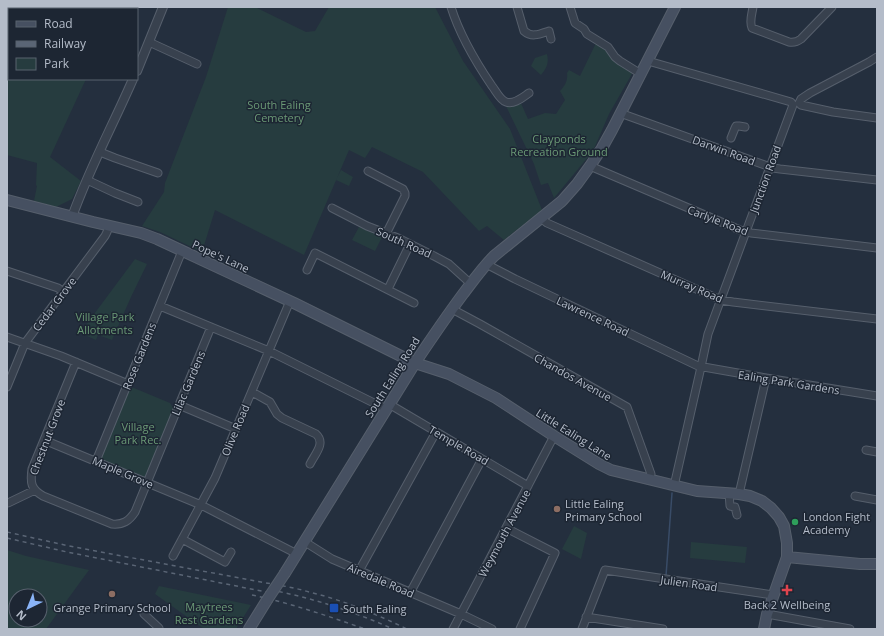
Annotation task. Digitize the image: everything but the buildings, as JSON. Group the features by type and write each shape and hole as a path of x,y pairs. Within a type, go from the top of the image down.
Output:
{"main road":[{"name":"South Ealing Road","path":"249,629 341,484 415,362 452,309 486,264 562,201 590,166 602,148 675,7"},
{"name":"Pope's Lane","path":"7,200 141,233 157,239 290,301 415,362"},
{"name":"Little Ealing Lane","path":"415,362 449,374 496,398 554,436 611,470 697,491 740,494 762,501 780,518 786,533 787,557"},
{"path":"764,629 773,595 787,557 860,564 877,564"}],"street":[{"path":"138,69 164,7"},
{"path":"451,7 463,39 477,64 504,102 509,103 517,101 529,93"},
{"path":"517,7 524,30 527,33 534,35 549,31 552,40"},
{"path":"570,7 575,23 584,29 587,34 608,47 620,61 641,74"},
{"path":"753,7 750,22 752,28 793,43 801,39 832,7"},
{"path":"149,42 197,64"},
{"path":"796,104 801,98 877,57"},
{"path":"648,61 796,104 833,112 877,118"},
{"path":"72,216 78,199 133,80"},
{"name":"Junction Road","path":"674,486 708,334 770,166 796,104"},
{"name":"Darwin Road","path":"620,113 729,144 780,170 877,180"},
{"path":"729,144 736,126 745,127"},
{"path":"100,152 158,173"},
{"name":"Carlyle Road","path":"590,166 746,232 877,248"},
{"path":"368,171 403,189 405,192 405,196 386,234"},
{"path":"87,180 138,202"},
{"name":"South Road","path":"332,208 367,226 410,244 449,264 471,284"},
{"name":"Murray Road","path":"541,218 547,223 721,300 877,319"},
{"name":"Cedar Grove","path":"7,387 24,343 105,236 109,226"},
{"path":"388,289 410,244"},
{"name":"Rose Gardens","path":"96,461 182,251"},
{"path":"307,270 315,253 414,302"},
{"name":"Lawrence Road","path":"486,264 701,367"},
{"path":"7,271 58,288 63,292"},
{"name":"Olive Road","path":"173,556 215,478 290,301"},
{"name":"Temple Road","path":"160,306 269,351 387,407 436,432 528,486"},
{"name":"Chandos Avenue","path":"452,309 627,407 651,474 649,480"},
{"name":"Lilac Gardens","path":"147,483 211,327"},
{"path":"7,337 76,362 128,384"},
{"name":"Chestnut Grove","path":"76,362 32,470 31,481 35,490 43,496 112,524 118,524 127,521 135,512 147,483"},
{"name":"Ealing Park Gardens","path":"701,367 877,396"},
{"path":"740,494 766,378"},
{"path":"252,392 270,402 277,414 282,418 316,434 319,437 319,448 310,464"},
{"path":"179,405 236,429"},
{"path":"359,571 436,432"},
{"name":"Weymouth Avenue","path":"453,629 554,436"},
{"name":"Maple Grove","path":"44,440 201,505 297,554"},
{"path":"866,450 877,452"},
{"path":"410,593 482,459"},
{"path":"8,503 35,490"},
{"path":"728,493 730,506 735,507 737,515"},
{"path":"855,496 877,500"},
{"path":"506,528 555,553 520,629"},
{"path":"182,540 225,562 231,552"},
{"name":"Airedale Road","path":"304,542 332,559 461,614 492,629"},
{"name":"Julien Road","path":"586,616 606,570 773,595"},
{"path":"144,614 159,629"},
{"path":"767,614 850,629"},
{"path":"582,629 586,616 663,629"}],"green space":[{"path":"7,7 117,7 8,8 8,80 86,80 50,157 81,181 72,199 56,207 34,201 37,186 37,163 7,155"},
{"name":"South Ealing Cemetery","path":"228,7 255,7 306,32 315,31 329,7 435,7 463,61 510,129 542,210 504,240 487,226 479,231 423,172 372,147 365,158 349,150 304,255 215,210 202,252 160,232 142,226 164,192 165,183 206,77"},
{"name":"Clayponds Recreation Ground","path":"596,43 633,72 609,114 593,151 554,198 548,183 541,185 534,164 506,106 520,101 528,119 545,113 556,114 565,100 560,91 566,83 567,73 569,70 580,76"},
{"path":"547,54 547,65 541,75 531,66 535,58"},
{"path":"341,170 353,177 349,186 336,180"},
{"path":"359,227 382,237 375,251 352,240"},
{"name":"Village Park Allotments","path":"135,259 147,264 112,340 98,335 96,340 80,333"},
{"name":"Village Park Rec.","path":"134,388 170,403 175,411 149,474 144,477 122,470 103,461 101,455 128,389"},
{"path":"574,526 587,533 581,559 562,549"},
{"path":"691,542 747,547 745,563 690,558"},
{"path":"7,550 26,556 89,570 48,626 48,588 8,588 8,628 47,628 7,629"},
{"name":"Maytrees Rest Gardens","path":"159,586 251,605 236,629 204,629 155,594"}],"waterway":[{"path":"666,576 672,493"}],"railway":[{"path":"7,532 69,546 322,595 347,603 407,629"},
{"path":"7,538 67,552 276,594"},
{"path":"271,590 334,606 393,629"},
{"path":"252,595 295,606 365,629"}],"place":[{"name":"Little Ealing Primary School","path":"557,509"},
{"name":"London Fight Academy","path":"795,522"},
{"name":"Back 2 Wellbeing","path":"787,590"},
{"name":"Grange Primary School","path":"112,594"},
{"name":"South Ealing","path":"334,608"}]}
